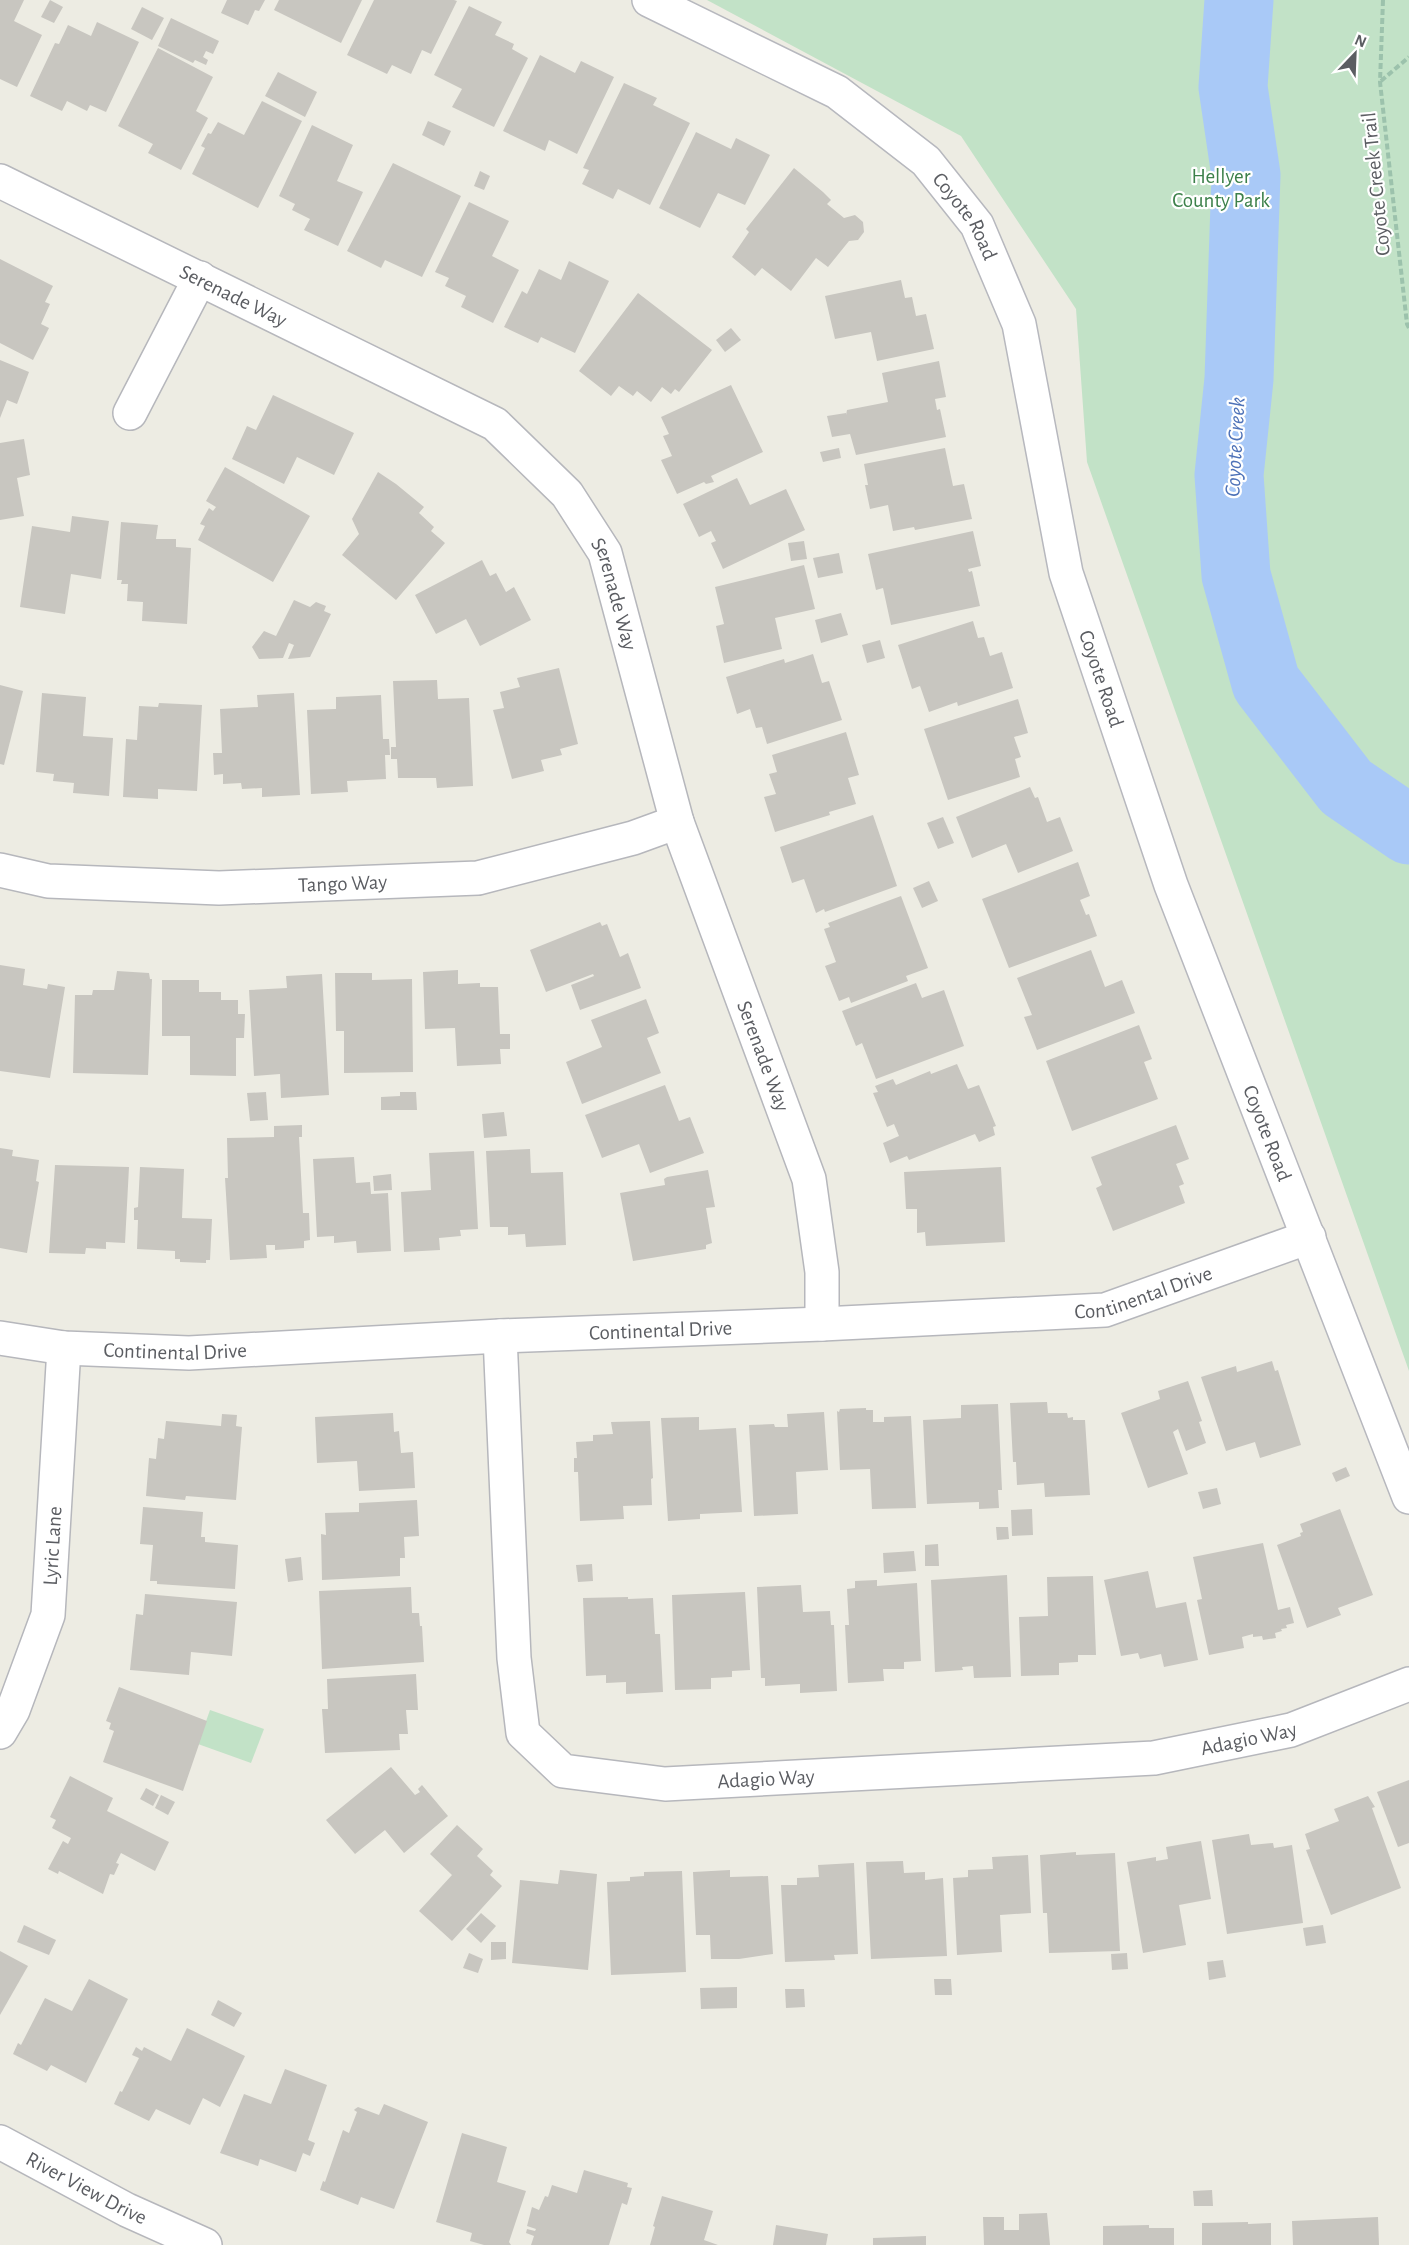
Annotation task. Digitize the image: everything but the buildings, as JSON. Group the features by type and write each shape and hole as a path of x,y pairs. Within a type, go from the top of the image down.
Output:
{"street":[{"name":"Coyote Road","path":"649,0 837,92 926,161 977,225 1019,324 1066,573 1171,885 1409,1497"},
{"name":"Serenade Way","path":"0,181 495,424 567,494 604,553 677,822 809,1179 822,1272 822,1324"},
{"path":"130,413 200,278"},
{"name":"Tango Way","path":"0,870 48,880 219,888 478,878 633,838 677,822"},
{"name":"Continental Drive","path":"0,1338 64,1348 189,1353 500,1336 822,1324 1105,1310 1309,1237"},
{"name":"Adagio Way","path":"500,1336 514,1658 523,1733 563,1771 664,1784 1154,1758 1291,1730 1409,1684"},
{"name":"Lyric Lane","path":"0,1732 13,1710 48,1615 64,1348"},
{"name":"River View Drive","path":"0,2142 126,2210 202,2244"}],"path":[{"name":"Coyote Creek Trail","path":"1383,0 1380,82 1409,328"},
{"path":"1380,82 1409,57"}],"green space":[{"name":"Hellyer County Park","path":"707,0 1409,0 1409,1371 1087,462 1076,309 961,136"},
{"path":"210,1710 264,1729 251,1763 198,1744"}],"waterway":[{"name":"Coyote Creek","path":"1239,0 1233,87 1246,175 1239,379 1229,475 1236,575 1266,683 1346,787 1409,830"}]}
